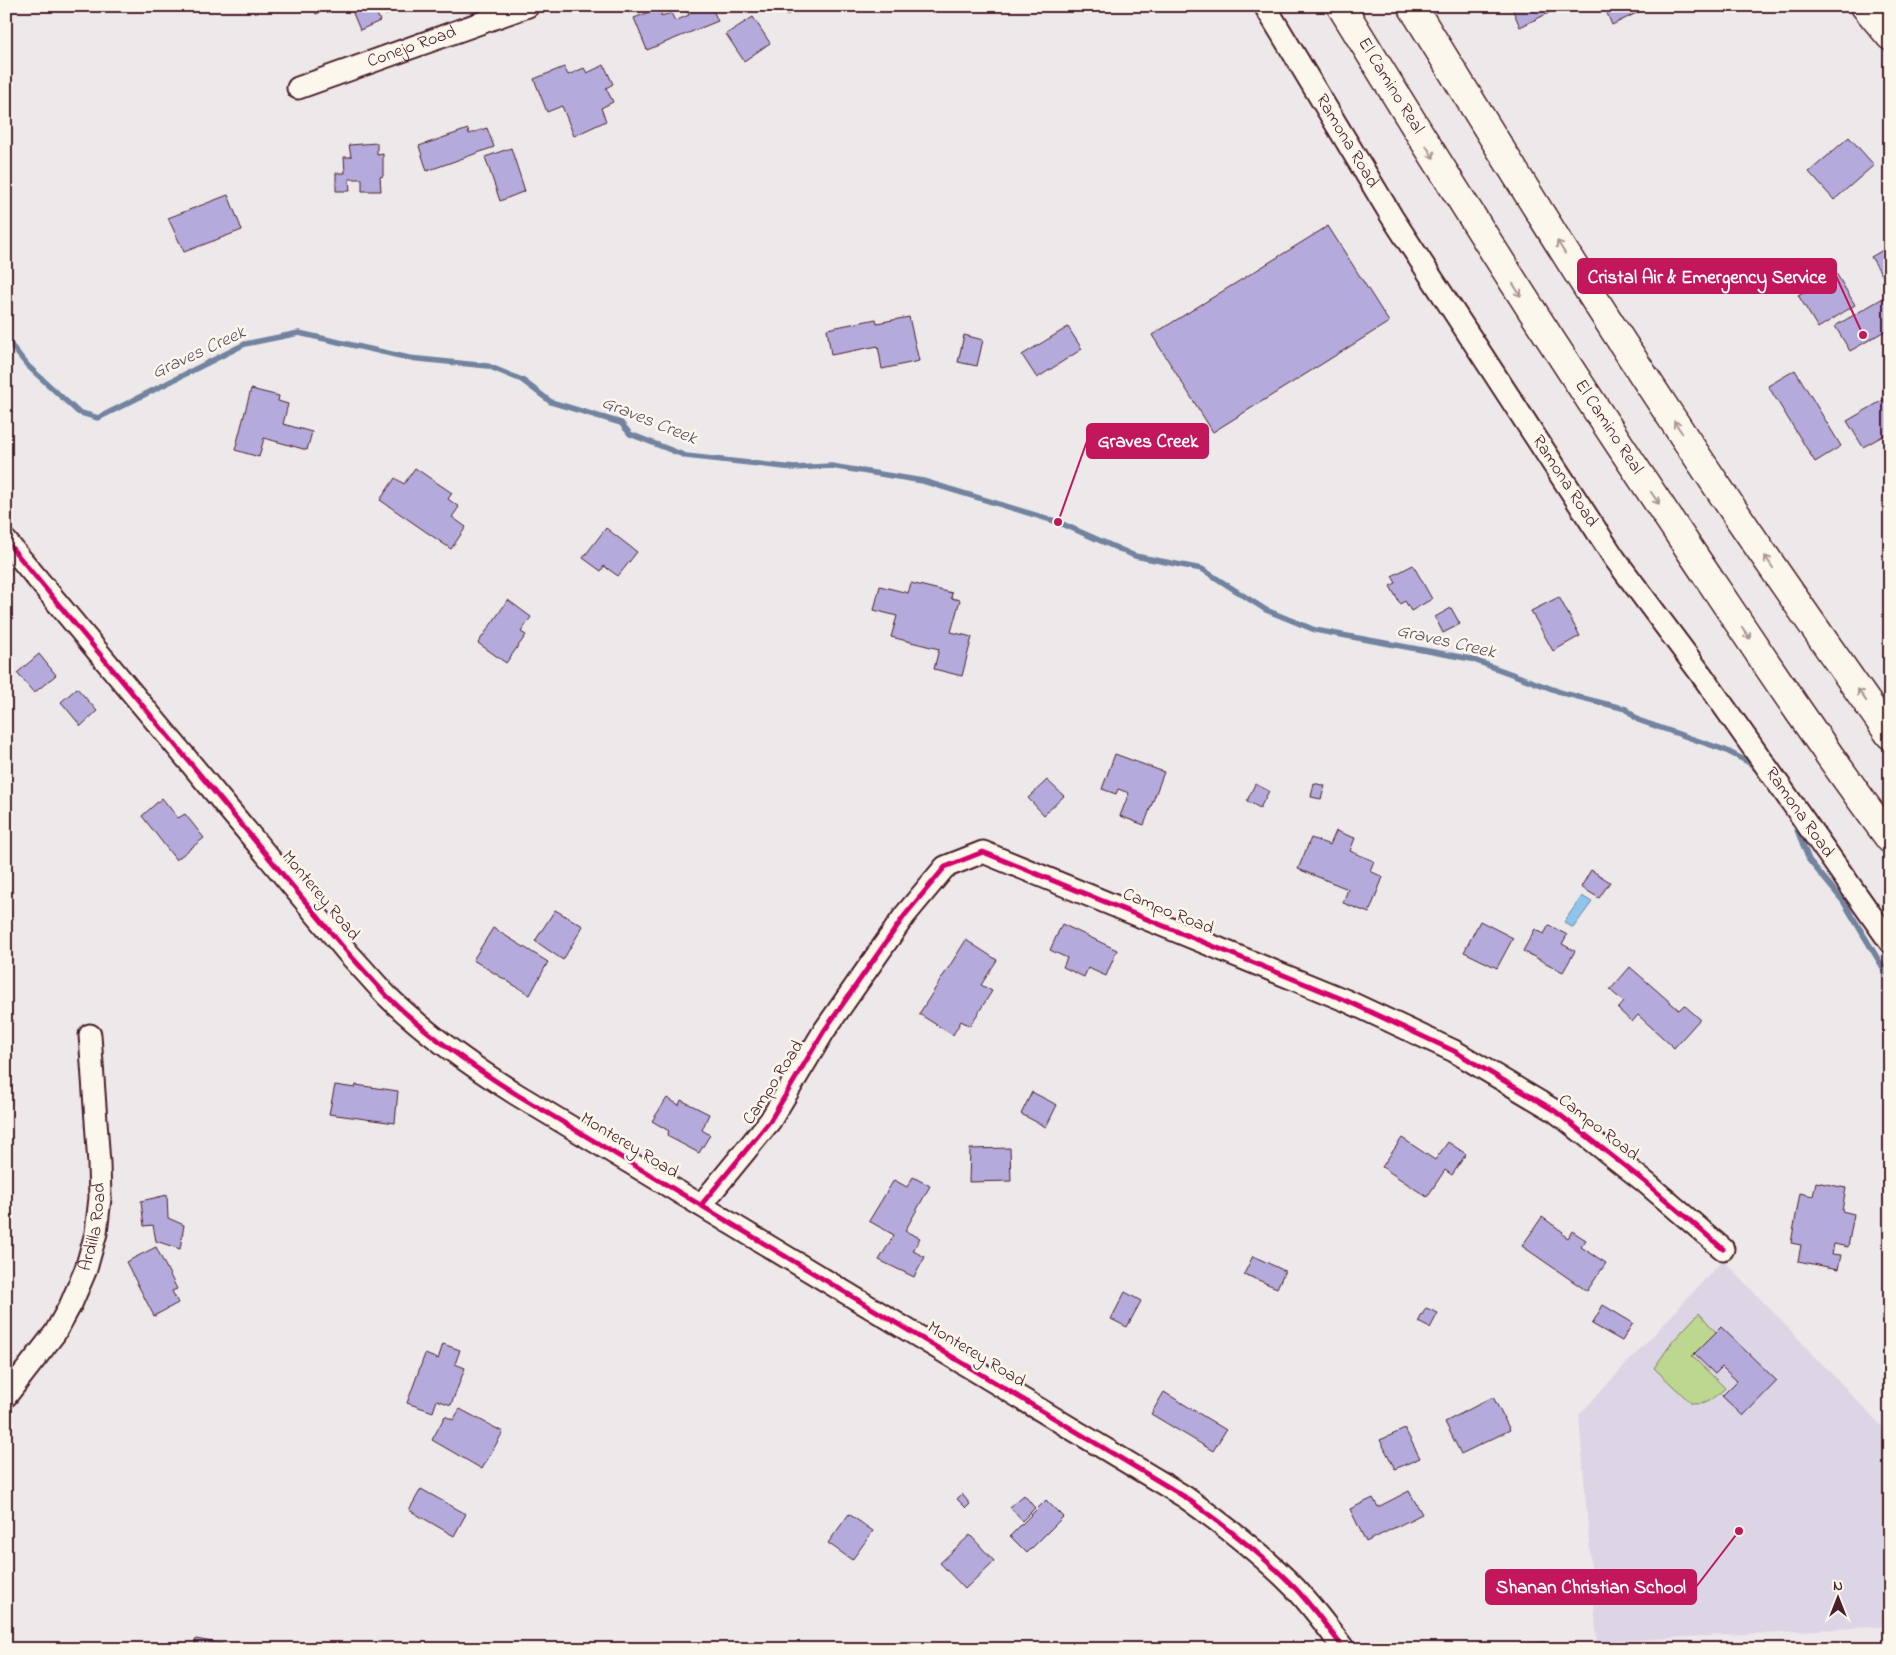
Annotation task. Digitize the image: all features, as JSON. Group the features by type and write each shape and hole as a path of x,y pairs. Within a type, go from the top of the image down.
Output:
{"main road":[{"name":"El Camino Real","path":"1341,6 1521,296 1617,442 1738,622 1890,839"},
{"path":"1412,6 1560,246 1664,406 1787,588 1890,735"},
{"path":"1865,6 1890,36"}],"street":[{"name":"Ramona Road","path":"1265,6 1392,217 1615,559 1701,674 1890,942"},
{"name":"Conejo Road","path":"298,88 525,7"},
{"name":"Monterey Road","path":"6,541 348,952 387,996 434,1037 469,1064 516,1094 1185,1497 1227,1527 1296,1589 1344,1649"},
{"name":"Campo Road","path":"701,1206 770,1121 824,1031 905,915 945,867 983,852 1347,1001 1454,1051 1555,1110 1646,1182 1723,1249"},
{"name":"Ardilla Road","path":"6,1396 55,1333 86,1269 96,1233 100,1198 99,1164 90,1035"}],"shaded area":[{"path":"1723,1260 1890,1435 1890,1626 1597,1642 1579,1415"}],"green space":[{"path":"1699,1313 1716,1332 1692,1356 1725,1388 1710,1401 1696,1404 1691,1403 1654,1368 1673,1341"}],"water":[{"path":"1582,896 1592,902 1573,928 1564,922"}],"building":[{"path":"312,6 335,6 316,14"},
{"path":"350,6 374,6 380,21 360,30"},
{"path":"383,6 407,6 386,15"},
{"path":"696,6 711,6 718,21 647,50 634,18 662,7 661,16 671,13 675,21 689,15 687,10"},
{"path":"777,6 797,6 787,16"},
{"path":"1511,6 1563,6 1520,27"},
{"path":"1604,6 1651,6 1612,25"},
{"path":"753,17 770,43 744,61 726,34"},
{"path":"604,65 613,84 606,88 613,102 601,108 606,121 574,136 562,106 547,112 534,79 564,67 568,75 584,68 587,73"},
{"path":"487,128 494,147 427,171 419,146 468,129 469,134"},
{"path":"1849,137 1874,165 1834,200 1809,172"},
{"path":"377,143 377,155 383,154 383,176 380,177 381,191 362,191 362,179 349,179 350,191 336,191 336,173 345,173 344,157 351,157 349,145"},
{"path":"511,148 525,191 500,201 485,157"},
{"path":"228,195 242,230 184,252 168,218"},
{"path":"1328,226 1389,322 1213,432 1152,335"},
{"path":"1890,246 1890,286 1889,286 1871,257"},
{"path":"1836,273 1855,305 1818,328 1798,295"},
{"path":"1890,294 1890,328 1850,351 1835,326"},
{"path":"909,317 919,361 882,369 878,346 831,355 827,329 876,319 877,323"},
{"path":"1068,327 1082,349 1037,378 1022,355"},
{"path":"964,335 983,340 977,366 958,362"},
{"path":"1795,370 1841,446 1815,462 1768,386"},
{"path":"251,389 279,396 278,401 288,404 283,424 312,432 307,450 264,438 259,457 235,450"},
{"path":"1890,396 1890,432 1863,447 1847,421"},
{"path":"415,468 452,493 448,499 459,507 452,517 466,527 451,549 380,500 395,478 404,484"},
{"path":"606,528 637,552 618,576 604,566 601,571 583,558"},
{"path":"1413,565 1432,599 1411,611 1405,601 1400,604 1390,586 1396,583 1392,576"},
{"path":"911,583 952,593 951,598 960,600 951,632 972,637 962,676 934,669 939,649 891,637 897,616 874,610 880,586 908,593"},
{"path":"1559,597 1580,636 1553,651 1531,611"},
{"path":"508,600 531,617 521,632 526,635 506,663 478,643"},
{"path":"1451,608 1460,624 1443,633 1435,617"},
{"path":"39,654 56,675 34,693 17,673"},
{"path":"77,688 97,711 81,726 61,702"},
{"path":"1115,754 1164,772 1144,825 1120,816 1129,793 1118,789 1116,794 1102,789"},
{"path":"1047,780 1064,796 1044,815 1028,798"},
{"path":"1314,783 1325,786 1321,799 1311,797"},
{"path":"1255,784 1269,791 1260,808 1247,801"},
{"path":"162,798 178,818 185,814 204,838 176,860 142,816"},
{"path":"1336,831 1355,838 1350,851 1374,861 1370,871 1383,877 1369,913 1343,903 1348,889 1298,869 1311,838 1330,845"},
{"path":"1591,870 1610,882 1599,898 1581,887"},
{"path":"555,910 583,926 563,960 535,941"},
{"path":"1480,921 1513,938 1497,968 1464,952"},
{"path":"1062,924 1117,950 1106,976 1088,968 1084,977 1063,967 1067,958 1050,950"},
{"path":"1549,925 1567,935 1562,944 1575,951 1563,972 1523,951 1535,929 1544,934"},
{"path":"493,928 548,962 530,995 473,960"},
{"path":"966,940 997,960 981,985 992,991 970,1026 961,1021 953,1035 919,1014"},
{"path":"1630,967 1679,1010 1684,1005 1700,1019 1674,1048 1638,1015 1632,1022 1618,1009 1624,1002 1610,990"},
{"path":"335,1085 355,1088 356,1085 398,1091 395,1123 329,1114"},
{"path":"1032,1092 1057,1105 1046,1127 1021,1114"},
{"path":"667,1098 679,1105 681,1100 709,1114 702,1130 710,1135 699,1153 667,1136 669,1131 652,1121"},
{"path":"1402,1138 1435,1160 1448,1142 1466,1154 1452,1175 1445,1170 1427,1197 1382,1167"},
{"path":"1010,1148 1011,1181 969,1182 970,1149"},
{"path":"913,1177 930,1186 905,1231 920,1238 913,1251 925,1257 914,1277 879,1260 894,1235 869,1221 894,1180 907,1187"},
{"path":"1816,1182 1846,1188 1842,1211 1854,1214 1848,1247 1834,1244 1832,1254 1841,1255 1838,1269 1798,1261 1801,1245 1791,1243 1800,1193 1813,1196"},
{"path":"167,1195 168,1218 184,1225 180,1249 156,1241 153,1225 144,1226 141,1201"},
{"path":"1542,1217 1563,1232 1562,1234 1568,1238 1572,1231 1586,1240 1581,1247 1606,1263 1587,1291 1522,1246"},
{"path":"156,1247 177,1289 172,1291 178,1303 154,1316 126,1262"},
{"path":"1253,1256 1285,1271 1277,1288 1244,1274"},
{"path":"1125,1292 1141,1301 1127,1327 1111,1319"},
{"path":"1603,1305 1633,1323 1622,1341 1592,1324"},
{"path":"1426,1308 1438,1313 1430,1328 1418,1322"},
{"path":"1721,1327 1777,1381 1743,1416 1722,1396 1737,1381 1722,1367 1715,1374 1694,1354"},
{"path":"443,1344 460,1350 455,1364 465,1368 451,1405 437,1400 433,1412 407,1403 425,1354 438,1359"},
{"path":"1164,1392 1226,1430 1213,1451 1151,1414"},
{"path":"1493,1397 1510,1430 1461,1454 1445,1422"},
{"path":"460,1409 503,1432 482,1469 432,1440 445,1416 453,1420"},
{"path":"1405,1429 1420,1458 1395,1469 1380,1440"},
{"path":"421,1489 466,1514 454,1536 409,1510"},
{"path":"1409,1491 1422,1514 1366,1542 1350,1509 1373,1498 1378,1507"},
{"path":"962,1494 970,1504 966,1508 957,1499"},
{"path":"1024,1495 1035,1508 1022,1521 1010,1507"},
{"path":"1046,1500 1063,1517 1027,1553 1010,1536"},
{"path":"849,1514 873,1531 852,1560 828,1543"},
{"path":"970,1535 994,1561 965,1589 940,1563"},
{"path":"196,1639 249,1649 194,1649"},
{"path":"1545,1642 1546,1649 1521,1649 1520,1644"}],"waterway":[{"name":"Graves Creek","path":"6,339 28,366 78,412 98,418 245,344 299,333 409,358 488,366 522,380 551,402 621,423 630,434 686,456 794,468 831,466 923,481 1058,522 1135,556 1202,569 1266,610 1315,630 1471,659 1563,693 1626,709 1638,720 1725,750 1750,763 1759,772"},
{"name":"Graves Creek","path":"1794,822 1809,860 1843,901 1890,979"}],"cycle path":[{"path":"6,541 348,953 387,996 417,1023 465,1060 516,1094 1185,1497 1242,1540 1282,1575 1308,1603 1344,1649"},
{"path":"701,1205 770,1121 824,1031 905,915 945,867 983,852 1347,1001 1454,1051 1555,1111 1645,1182 1723,1249"}],"place":[{"name":"Cristal Air & Emergency Service","path":"1863,335"},
{"name":"Graves Creek","path":"1058,522"},
{"name":"Shanan Christian School","path":"1739,1531"}]}
